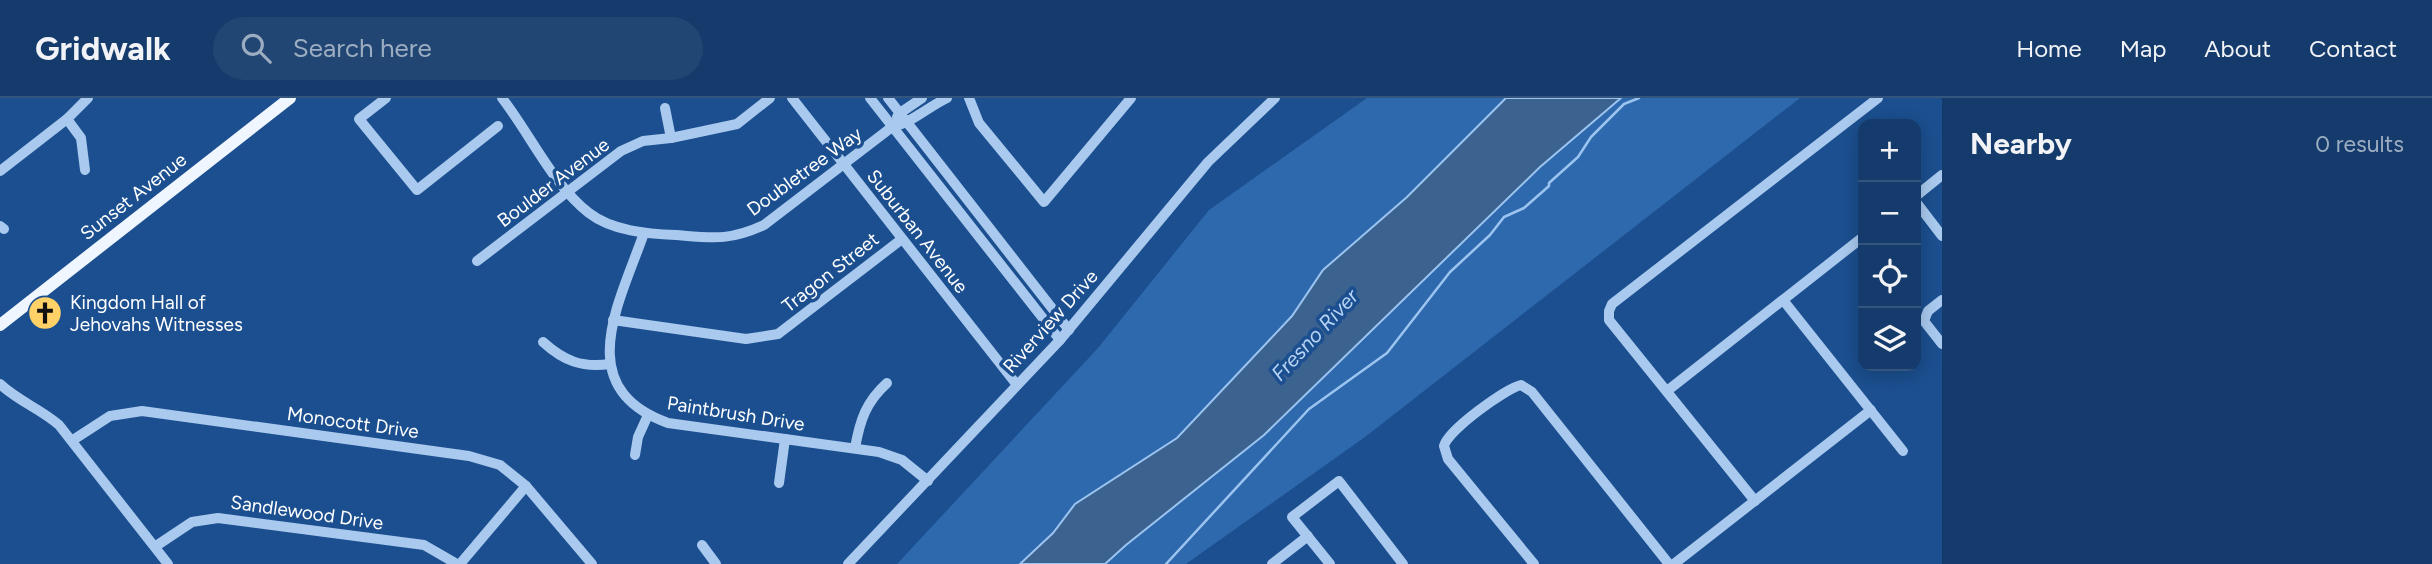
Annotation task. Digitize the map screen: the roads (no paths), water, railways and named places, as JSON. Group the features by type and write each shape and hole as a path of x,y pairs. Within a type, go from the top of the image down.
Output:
{"main road":[{"name":"Sunset Avenue","path":"0,325 290,98"}],"street":[{"path":"0,171 67,119 88,98"},
{"path":"386,98 359,119 417,190 496,128"},
{"name":"Doubletree Way","path":"502,98 567,191 591,214 644,233 715,238 741,236 764,225 892,127 900,113 922,98"},
{"name":"Boulder Avenue","path":"477,261 621,151 643,141 737,124 770,98"},
{"name":"Suburban Avenue","path":"792,98 1017,385"},
{"path":"870,98 1060,340"},
{"path":"888,98 1069,330"},
{"name":"Doubletree Way","path":"892,127 907,123 947,98"},
{"path":"970,98 979,123 1044,202 1131,98"},
{"name":"Riverview Drive","path":"848,564 1069,330 1193,179 1275,98"},
{"path":"1755,501 1609,320 1609,311 1612,304 1878,98"},
{"path":"665,108 671,138"},
{"path":"67,119 81,138 85,170"},
{"path":"1921,192 1942,175"},
{"path":"1921,209 1942,236"},
{"name":"Paintbrush Drive","path":"644,233 609,336 610,364 617,384 626,397 648,415 668,423 890,455 902,460 928,481"},
{"name":"Tragon Street","path":"613,320 746,339 778,334 902,239"},
{"path":"1667,391 1858,241"},
{"path":"1783,300 1903,451"},
{"path":"1942,300 1928,312 1924,321 1942,344"},
{"path":"543,342 563,358 573,362 586,365 610,364"},
{"path":"855,448 864,409 887,383"},
{"path":"0,384 48,415 73,440 168,564"},
{"path":"1534,564 1448,459 1444,446 1446,440 1460,427 1507,391 1521,385 1532,392 1671,564 1871,410"},
{"name":"Monocott Drive","path":"73,440 110,416 142,411 469,456 500,465 526,486 592,564"},
{"path":"635,455 638,437 648,415"},
{"path":"779,482 785,439"},
{"path":"1330,564 1292,517 1339,481 1403,564"},
{"path":"458,564 526,486"},
{"name":"Sandlewood Drive","path":"156,546 192,522 218,518 424,545 458,564"},
{"path":"1272,564 1308,536"},
{"path":"702,545 716,564"}],"water":[{"name":"Fresno River","path":"1506,98 1621,98 1540,167 1264,435 1105,564 1020,564 1053,533 1075,504 1177,438 1292,316 1323,270 1407,197"}],"waterway":[{"path":"1166,564 1309,409 1387,353 1450,272 1490,235 1504,217 1524,208 1549,186 1624,104 1639,98"}],"place":[{"name":"Kingdom Hall of Jehovahs Witnesses","path":"45,313"}]}
